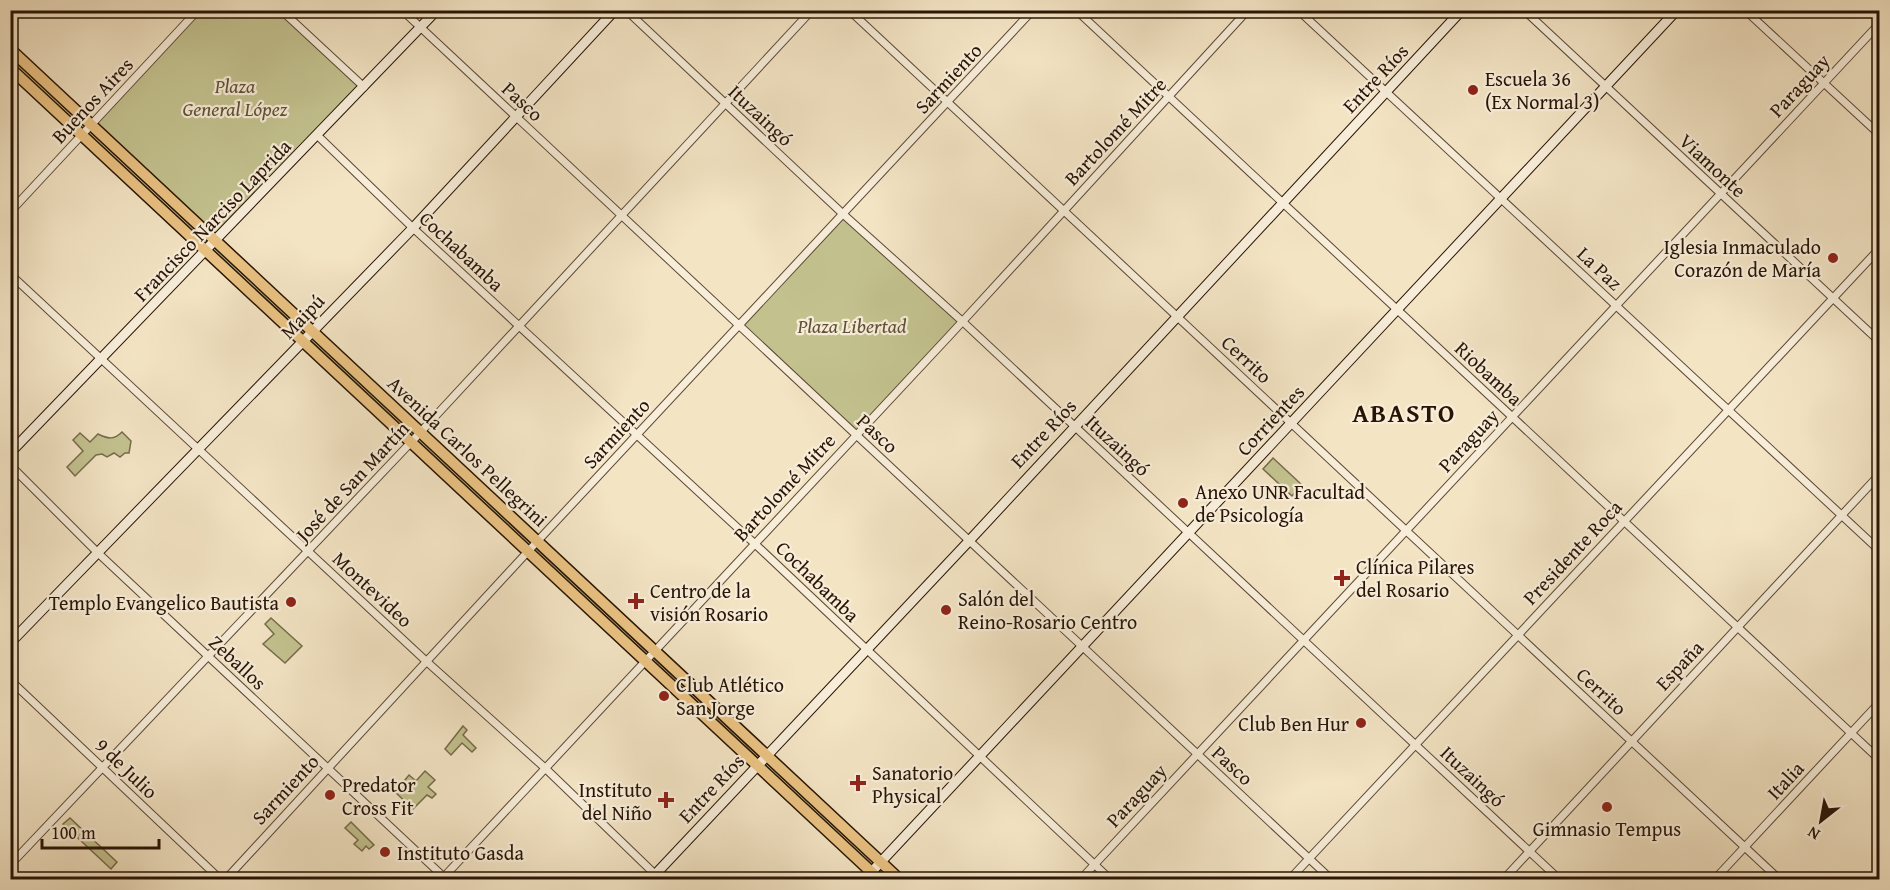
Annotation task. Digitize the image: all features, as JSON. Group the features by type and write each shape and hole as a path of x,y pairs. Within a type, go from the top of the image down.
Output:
{"main road":[{"name":"Francisco Narciso Laprida","path":"10,453 437,10"},
{"name":"Maipú","path":"10,643 413,228 615,10"},
{"name":"Entre Ríos","path":"655,878 757,765 969,541 1462,10"},
{"name":"Corrientes","path":"872,877 881,861 1677,10"},
{"name":"Avenida Carlos Pellegrini","path":"10,49 900,879"},
{"name":"Avenida Carlos Pellegrini","path":"10,68 757,765 872,877"}],"street":[{"path":"186,10 195,13"},
{"path":"282,10 364,87"},
{"name":"Pasco","path":"402,10 1332,879"},
{"name":"Ituzaingó","path":"626,10 1560,879"},
{"name":"José de San Martín","path":"10,866 411,442 812,10"},
{"name":"Cerrito","path":"849,10 1780,879"},
{"name":"Sarmiento","path":"223,879 1033,10"},
{"name":"Riobamba","path":"1076,10 1880,760"},
{"name":"Bartolomé Mitre","path":"444,879 1248,10"},
{"name":"La Paz","path":"1298,10 1880,551"},
{"name":"Viamonte","path":"1524,10 1880,342"},
{"path":"1745,10 1880,135"},
{"name":"Buenos Aires","path":"10,212 195,13"},
{"name":"Paraguay","path":"1080,879 1880,23"},
{"name":"Cochabamba","path":"318,136 413,228 754,543 1111,879"},
{"name":"Presidente Roca","path":"1290,879 1880,248"},
{"name":"Montevideo","path":"10,274 426,661 545,768 655,878"},
{"name":"Zeballos","path":"10,465 98,553 444,879"},
{"name":"España","path":"1503,879 1880,474"},
{"name":"9 de Julio","path":"10,680 223,879"},
{"name":"Italia","path":"1714,879 1880,702"}],"green space":[{"name":"Plaza General López","path":"198,11 281,11 364,87 217,241 900,879 880,879 11,68 10,49 92,124"},
{"name":"Plaza Libertad","path":"843,214 962,321 856,435 740,326"},
{"path":"122,432 131,441 129,453 120,457 114,453 107,457 102,454 96,455 75,476 67,467 83,451 73,440 80,433 90,442 98,434 111,438"},
{"path":"1273,458 1302,485 1292,496 1263,469"},
{"path":"271,618 302,646 285,663 263,644 274,634 265,624"},
{"path":"463,726 467,730 463,735 476,748 472,752 462,743 451,755 445,749"},
{"path":"425,771 435,780 428,787 436,794 432,798 427,795 413,809 395,792 409,775 416,781"},
{"path":"70,818 117,862 111,869 63,824"},
{"path":"351,822 374,845 369,849 366,846 362,851 354,844 358,840 345,828"}],"place":[{"name":"Escuela 36 (Ex Normal 3)","path":"1473,90"},
{"name":"Iglesia Inmaculado Corazón de María","path":"1833,258"},
{"name":"Anexo UNR Facultad de Psicología","path":"1183,503"},
{"name":"Clínica Pilares del Rosario","path":"1342,578"},
{"name":"Centro de la visión Rosario","path":"636,601"},
{"name":"Templo Evangelico Bautista","path":"291,602"},
{"name":"Salón del Reino-Rosario Centro","path":"946,610"},
{"name":"Club Atlético San Jorge","path":"664,696"},
{"name":"Club Ben Hur","path":"1361,723"},
{"name":"Sanatorio Physical","path":"858,783"},
{"name":"Predator Cross Fit","path":"330,795"},
{"name":"Instituto del Niño","path":"666,800"},
{"name":"Gimnasio Tempus","path":"1607,807"},
{"name":"Instituto Gasda","path":"385,852"}],"district":[{"name":"ABASTO","path":"1404,412"}]}
